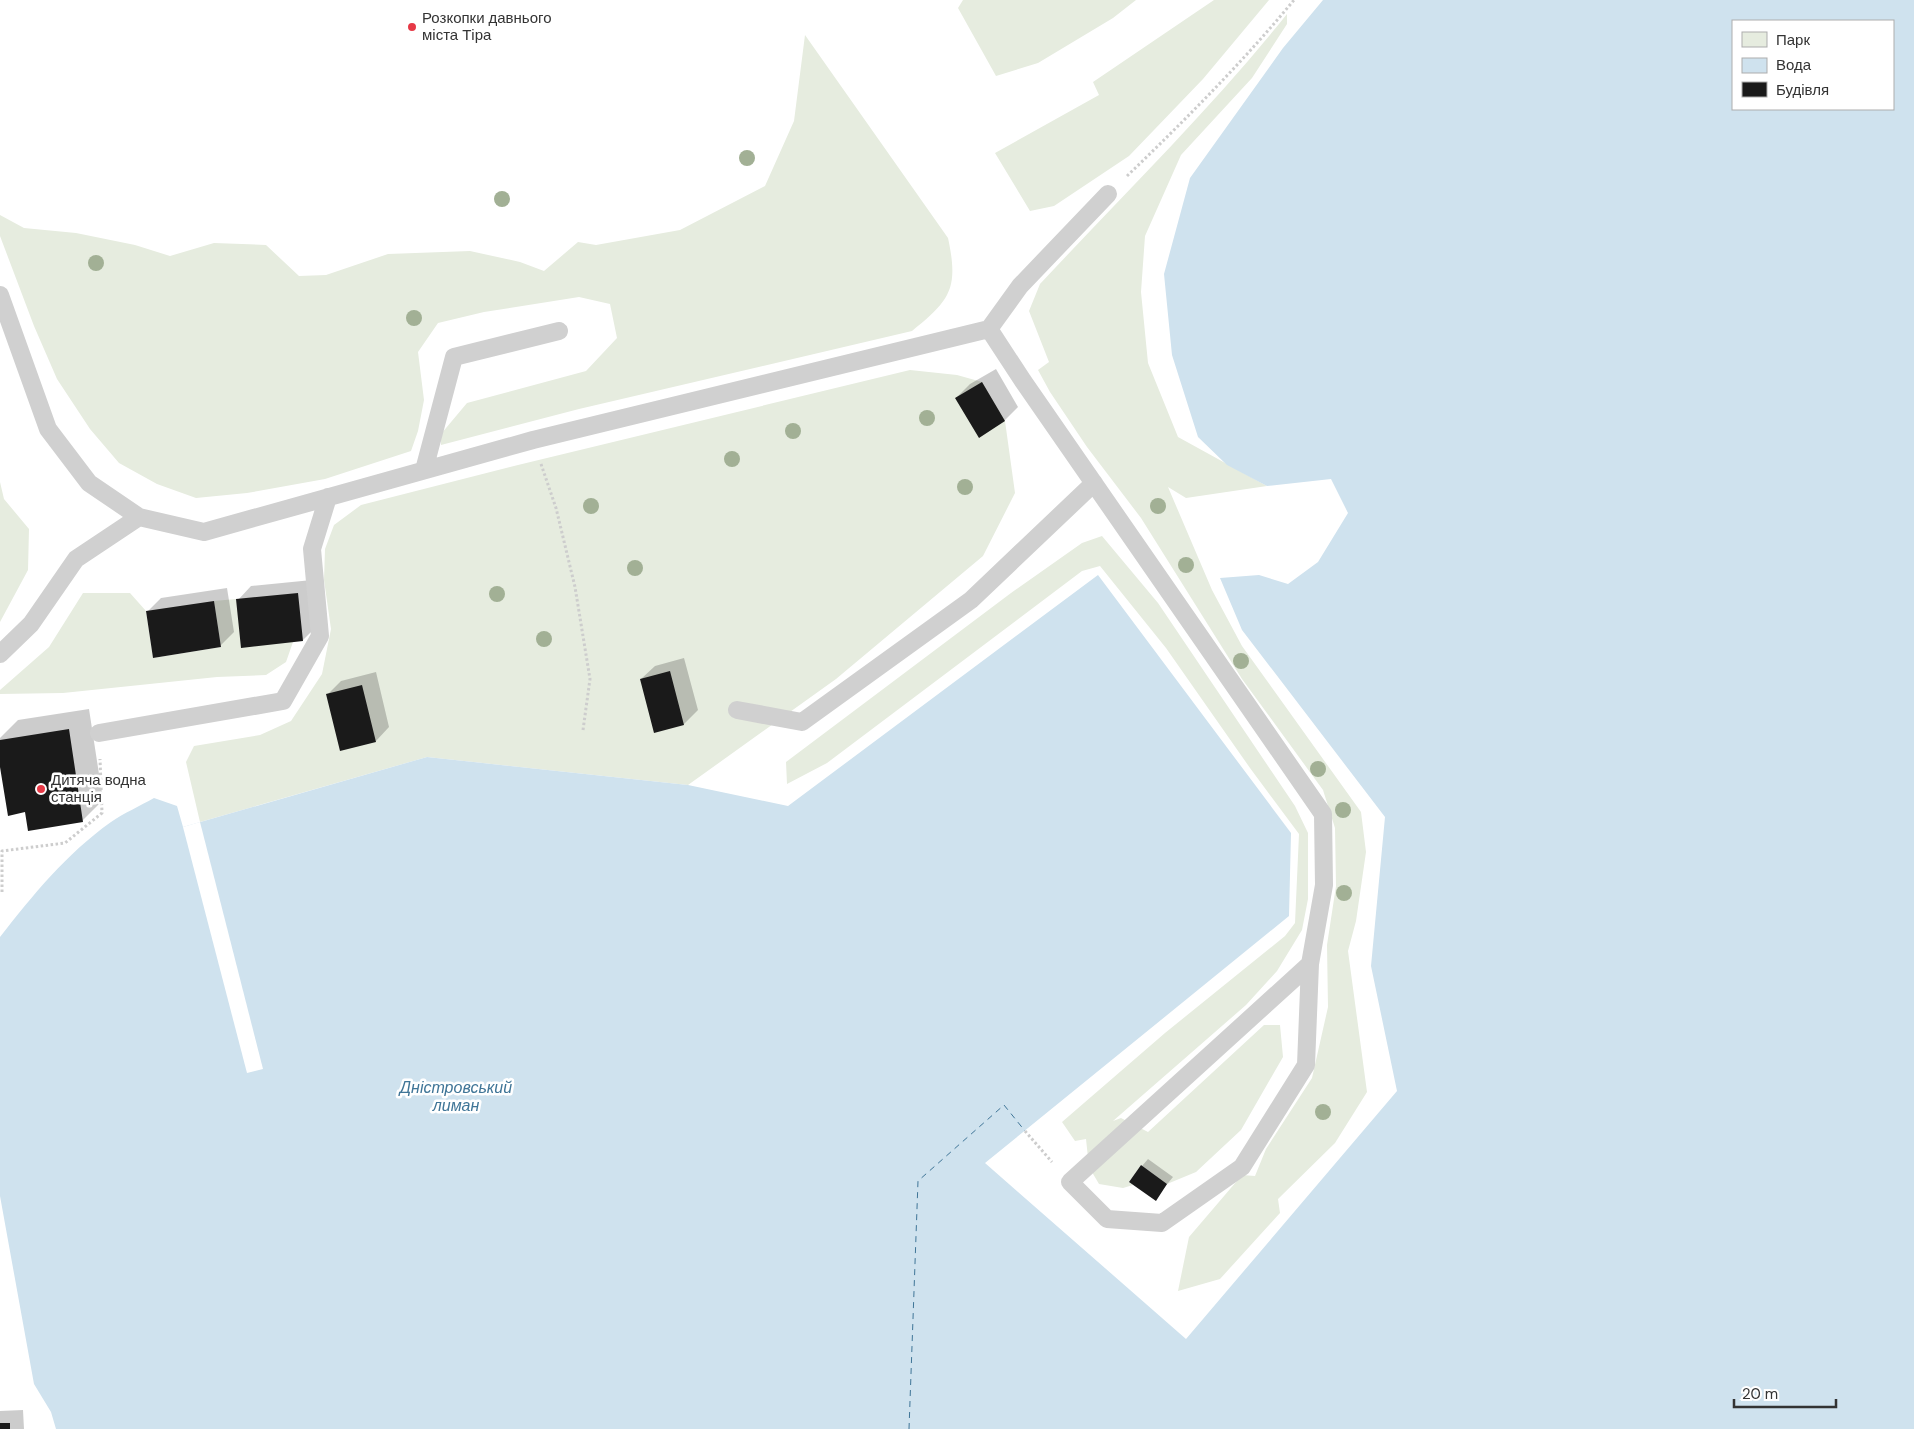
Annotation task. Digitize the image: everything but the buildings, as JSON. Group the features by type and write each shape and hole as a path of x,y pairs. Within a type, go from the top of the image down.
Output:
{"lane":[{"path":"0,295 48,428 89,483 139,517 204,532 533,440 990,329 1020,286 1108,194"},
{"path":"990,329 1023,381 1323,814 1324,885 1310,964 1306,1066 1242,1167 1162,1223 1107,1219 1070,1182 1310,964"},
{"path":"424,470 454,356 559,331"},
{"path":"737,710 802,722 971,600 1094,483"},
{"path":"98,733 284,702 320,636 312,549 328,497"},
{"path":"0,654 32,624 76,559 139,517"}],"path":[{"path":"1108,194 1259,43 1294,0"},
{"path":"533,440 556,508 575,587 590,679 584,730"},
{"path":"2,892 2,851 65,843 102,813 98,733"},
{"path":"1024,1131 1070,1182"}],"green space":[{"path":"963,0 1136,0 1113,18 1038,63 996,76 958,8"},
{"path":"1214,0 1269,0 1203,79 1129,156 1054,206 1030,211 995,153 1099,95 1093,82"},
{"path":"1287,14 1287,24 1252,78 1181,155 1145,236 1141,292 1148,363 1178,437 1267,486 1186,498 1168,487 1212,590 1242,646 1361,812 1366,852 1356,921 1348,951 1367,1092 1335,1143 1278,1199 1280,1213 1220,1279 1178,1291 1189,1237 1242,1175 1255,1176 1266,1149 1312,1078 1328,1007 1327,945 1336,886 1335,828 1323,790 1242,679 1141,518 1087,447 1050,392 1038,370 1049,362 1029,311 1040,284 1197,118"},
{"path":"805,35 948,238 952,270 948,292 935,311 912,331 579,409 441,445 441,434 467,403 586,371 617,338 610,304 579,297 484,312 438,323 418,352 424,400 418,431 411,451 325,479 247,493 196,498 157,484 119,463 90,429 57,379 34,326 0,236 0,215 24,228 76,233 135,245 170,256 214,243 266,245 299,276 326,275 388,254 470,251 520,262 544,271 578,242 596,245 680,230 765,186 794,121"},
{"path":"910,370 957,375 982,382 1005,421 1015,493 983,556 836,679 688,785 427,757 200,822 186,762 194,746 260,735 291,721 322,674 331,629 324,580 325,549 334,525 361,505"},
{"path":"0,482 4,499 29,529 28,570 0,622"},
{"path":"1102,536 1158,603 1295,806 1308,833 1308,899 1302,930 1277,971 1246,1005 1113,1121 1121,1118 1148,1132 1264,1025 1280,1025 1283,1057 1241,1130 1196,1172 1167,1184 1141,1165 1129,1182 1133,1185 1123,1188 1099,1184 1089,1167 1086,1139 1075,1141 1062,1122 1165,1033 1285,936 1295,923 1299,834 1166,648 1100,566 1082,571 827,763 787,784 786,762 1011,593 1082,543"},
{"path":"83,593 130,593 146,611 153,658 221,647 214,601 236,599 293,642 286,662 266,675 217,677 63,693 0,694 0,690 49,647"}],"water":[{"name":"Дністровський лиман","path":"1323,0 1914,0 1914,1429 56,1429 51,1412 34,1384 0,1196 0,937 51,876 95,834 116,819 154,798 177,806 183,827 427,757 688,785 788,806 1098,575 1291,833 1289,916 985,1163 1186,1339 1397,1091 1371,966 1385,817 1242,630 1220,578 1259,575 1288,584 1318,562 1348,513 1331,479 1267,486 1227,465 1198,437 1172,355 1164,274 1190,178 1283,48"}],"pier":[{"path":"200,822 263,1069 247,1073 183,827"}],"ferry route":[{"path":"909,1429 918,1181 1004,1105 1025,1131"}],"place":[{"name":"Розкопки давнього міста Тіра","path":"412,27"},
{"name":"Дитяча водна станція","path":"41,789"}]}
